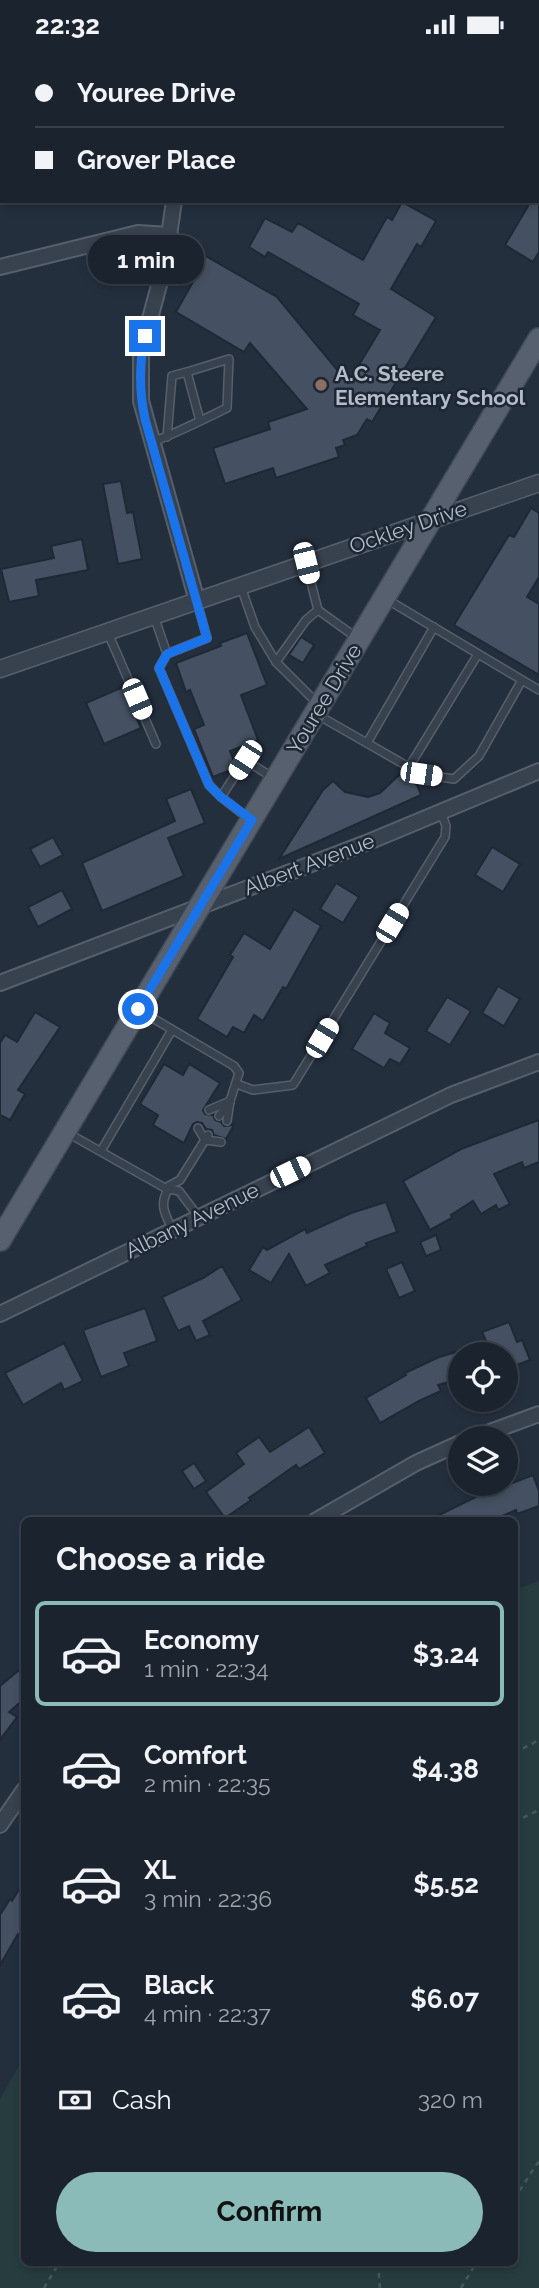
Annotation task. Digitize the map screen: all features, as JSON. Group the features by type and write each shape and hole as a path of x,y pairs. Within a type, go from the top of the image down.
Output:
{"main road":[{"name":"Youree Drive","path":"0,1240 539,339"}],"street":[{"path":"174,203 165,263 148,319 140,369 141,401 197,601"},
{"path":"0,267 138,233 170,235"},
{"name":"Ockley Drive","path":"0,669 539,483"},
{"name":"Albert Avenue","path":"0,983 366,843 539,771"},
{"name":"Albany Avenue","path":"0,1314 451,1095 539,1062"},
{"path":"506,1426 539,1414"},
{"path":"322,1517 416,1463 448,1448"},
{"path":"0,1825 21,1794"}],"lane":[{"path":"151,443 167,437 227,408 229,359 172,376 167,437"},
{"path":"187,372 200,421"},
{"path":"306,563 318,610 359,640"},
{"path":"241,585 255,627 276,662 317,710 366,743 421,774 454,779 479,756 522,680"},
{"path":"384,597 539,690"},
{"path":"197,601 207,638 167,654 159,668 209,785 252,820"},
{"path":"276,662 306,620 318,610"},
{"path":"154,616 167,654"},
{"path":"366,743 435,628"},
{"path":"108,632 156,744"},
{"path":"409,767 478,654"},
{"path":"221,797 245,760 275,780"},
{"path":"237,1084 253,1090 293,1085 445,837 446,825 440,811"},
{"path":"138,1009 234,1066 239,1073 237,1084 230,1101 219,1116"},
{"path":"101,1151 172,1030"},
{"path":"209,1110 230,1101"},
{"path":"230,1101 230,1123"},
{"path":"198,1129 207,1137 219,1141"},
{"path":"65,1131 167,1189 179,1191 198,1216"},
{"path":"172,1229 162,1200 167,1189 180,1180 207,1137"}],"path":[{"path":"518,1751 539,1740"},
{"path":"518,1820 539,1809"},
{"path":"518,2193 539,2161"},
{"path":"44,2288 57,2266"},
{"path":"378,2266 380,2288"},
{"path":"461,2288 474,2266"}],"green space":[{"path":"539,1581 539,2288 0,2288 0,2099 21,2062 21,2266 518,2266 518,1589"}],"building":[{"path":"404,203 436,221 421,247 417,244 391,289 436,317 372,422 367,419 357,435 343,440 345,445 336,448 339,457 276,478 273,468 225,484 213,448 270,429 268,422 307,409 250,343 244,352 176,312 194,280 190,277 202,254 277,297 348,383 380,330 353,315 359,304 268,252 265,257 249,247 265,218 292,232 298,223 363,260 387,217 392,220"},
{"path":"530,203 539,203 539,252 533,262 505,245"},
{"path":"121,481 127,513 133,512 142,559 118,564 103,484"},
{"path":"531,508 539,513 539,577 527,597 539,604 539,675 454,625 509,535 514,537"},
{"path":"82,539 88,570 36,580 39,596 9,602 1,569 54,558 51,546"},
{"path":"247,633 267,685 241,695 258,740 230,751 235,763 231,770 213,777 194,729 204,725 190,690 186,692 176,663"},
{"path":"301,637 314,645 303,663 289,655"},
{"path":"123,687 141,728 104,744 86,703"},
{"path":"399,775 417,785 421,795 279,859 323,790 333,781 345,792 368,797 380,793"},
{"path":"191,789 205,823 168,838 184,876 102,911 82,863 175,821 166,799"},
{"path":"53,837 63,855 40,867 30,849"},
{"path":"492,847 520,864 503,892 475,875"},
{"path":"336,883 359,897 343,923 320,909"},
{"path":"62,890 72,909 38,927 28,907"},
{"path":"294,909 321,926 286,989 283,987 263,1021 254,1015 244,1033 233,1027 227,1037 197,1019 244,933 270,949"},
{"path":"498,986 520,999 504,1026 482,1013"},
{"path":"447,997 471,1011 450,1045 426,1031"},
{"path":"35,1012 60,1027 18,1090 25,1094 10,1120 0,1115 0,1043 5,1035 17,1042"},
{"path":"374,1013 390,1023 385,1033 410,1048 400,1064 390,1059 384,1068 352,1049"},
{"path":"164,1064 183,1075 189,1064 220,1083 203,1110 224,1126 234,1125 226,1139 214,1135 212,1130 197,1122 193,1124 184,1143 153,1125 158,1115 140,1104"},
{"path":"539,1120 539,1162 524,1168 522,1162 494,1174 510,1204 498,1210 496,1205 481,1214 473,1201 451,1215 452,1218 430,1230 403,1181 461,1149"},
{"path":"386,1202 397,1232 366,1243 367,1246 325,1265 330,1273 306,1286 289,1254 271,1283 249,1270 263,1247 267,1250 305,1229 307,1233 351,1213"},
{"path":"436,1235 441,1250 426,1256 420,1242"},
{"path":"402,1262 415,1291 399,1298 386,1269"},
{"path":"222,1266 242,1300 203,1321 210,1335 196,1341 189,1326 178,1331 162,1297"},
{"path":"145,1308 157,1341 124,1353 129,1366 101,1377 83,1330"},
{"path":"509,1322 517,1342 487,1342 482,1332"},
{"path":"522,1340 530,1360 518,1364 517,1342"},
{"path":"64,1343 83,1381 64,1390 61,1383 23,1405 5,1373"},
{"path":"448,1354 448,1382 438,1385 441,1391 380,1423 366,1398 406,1375 405,1373"},
{"path":"309,1427 325,1453 299,1469 296,1465 224,1517 206,1492 244,1464 236,1453 259,1437 270,1452"},
{"path":"194,1463 206,1481 194,1489 182,1471"},
{"path":"533,1475 539,1491 539,1506 517,1514 516,1510 500,1517 435,1517 478,1496 518,1496 518,1481"},
{"path":"21,1668 21,1702 9,1712 17,1717 0,1740 0,1686"},
{"path":"21,1886 21,1936 18,1934 0,1965 0,1915 10,1899 12,1901"}],"place":[{"name":"A.C. Steere Elementary School","path":"321,385"}],"route":[{"path":"138,1009 252,820 209,785 159,668 167,654 207,638 141,401 141,352 145,336"}]}
